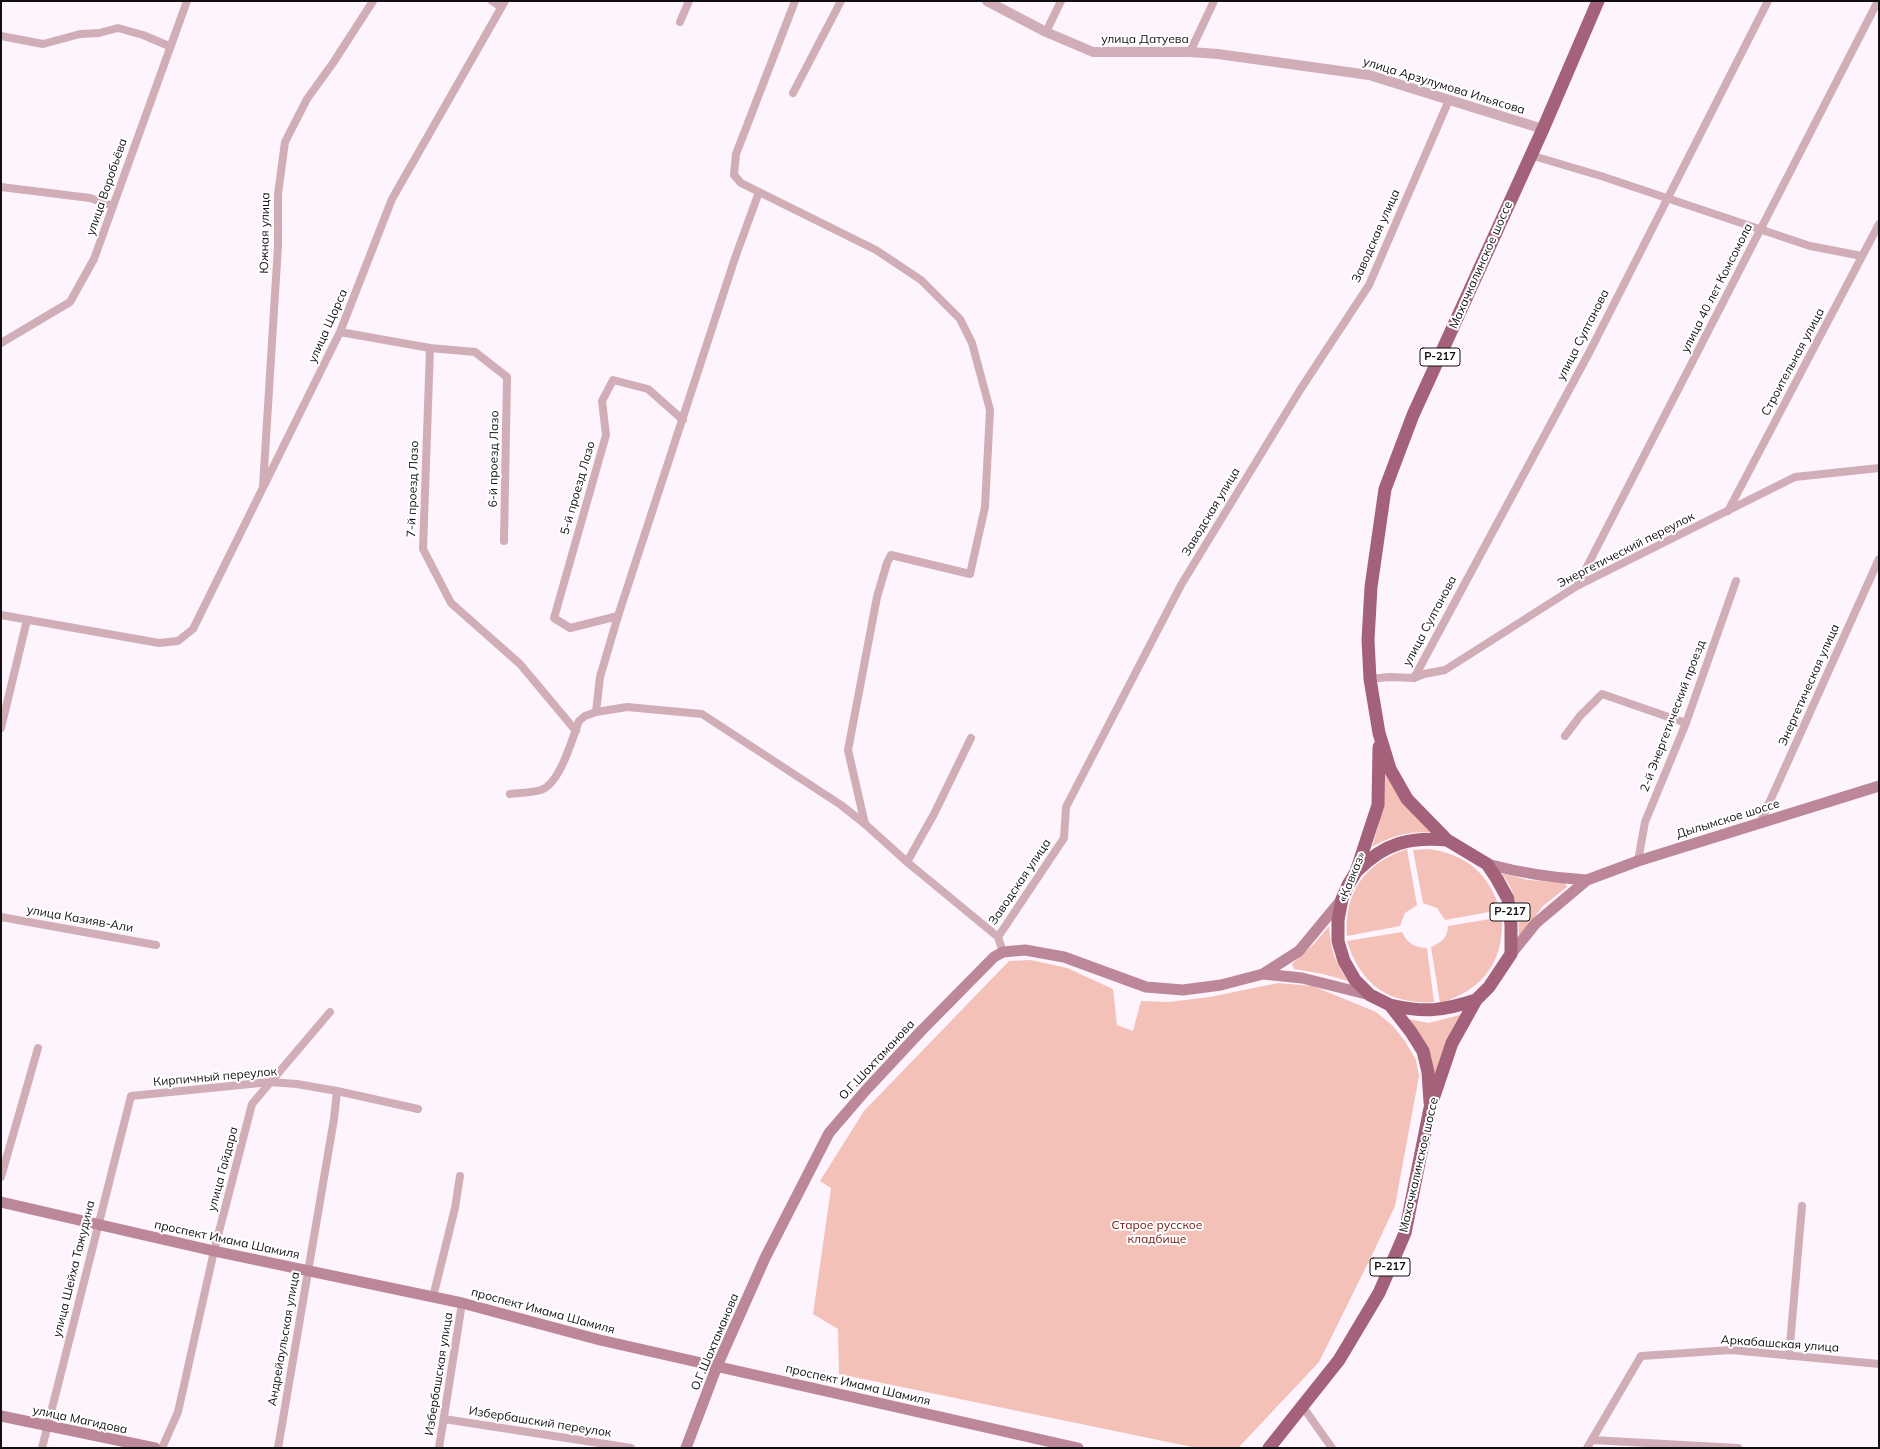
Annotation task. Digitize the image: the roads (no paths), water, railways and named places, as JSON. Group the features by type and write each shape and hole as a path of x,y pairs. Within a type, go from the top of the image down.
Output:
{"highway":[{"name":"Махачкалинское шоссе","path":"1270,1448 1339,1360 1378,1293 1405,1233 1430,1108 1452,1042 1476,1000 1489,987 1511,954 1512,926 1508,899 1497,879 1487,864 1447,840 1407,799 1398,786 1390,769 1379,733 1370,679 1368,640 1371,587 1385,489 1414,415 1543,129 1598,1"},
{"name":"«Кавказ»","path":"1379,733 1378,805 1356,872 1342,899 1338,920 1338,941 1344,962 1355,980 1370,995 1390,1005 1411,1032 1423,1051 1428,1072 1430,1108"},
{"name":"Р-217","path":"1356,872 1371,857 1388,846 1408,840 1429,838 1447,840"},
{"name":"Р-217","path":"1390,1005 1416,1011 1437,1010 1476,1000"}],"main road":[{"name":"Дылымское шоссе","path":"1587,880 1638,861 1761,821 1879,786"},
{"name":"Р-217","path":"1487,864 1522,874 1587,880"},
{"name":"Р-217","path":"1511,954 1536,923 1587,880"},
{"name":"Р-217","path":"1263,974 1299,951 1342,899"},
{"path":"1003,952 1025,950 1064,957 1146,987 1183,990 1221,985 1263,974"},
{"name":"О.Г.Шахтаманова","path":"686,1448 717,1366 765,1258 829,1133 866,1090 921,1031 994,957 1003,952"},
{"name":"Р-217","path":"1263,974 1302,978 1370,995"},
{"name":"проспект Имама Шамиля","path":"1,1202 214,1251 462,1303 600,1340 1078,1448"},
{"name":"улица Магидова","path":"1,1416 155,1448"}],"street":[{"name":"улица Воробьёва","path":"1,343 70,302 94,259 169,46 187,1"},
{"name":"Южная улица","path":"263,490 278,246 278,194 285,142 307,99 333,63 373,1"},
{"path":"492,1 503,4"},
{"path":"680,22 689,1"},
{"path":"795,1 740,139 734,164 734,175 741,183 876,250 921,280 939,296 960,319 972,343 990,410 985,507 970,574 891,555 887,563 877,597 848,750 865,824"},
{"path":"793,93 841,1"},
{"name":"улица Датуева","path":"987,1 1046,32 1094,52 1190,52 1218,54"},
{"path":"1046,32 1061,1"},
{"path":"1190,52 1214,1"},
{"name":"улица Султанова","path":"1414,678 1590,351 1768,1"},
{"name":"улица 40 лет Комсомола","path":"1577,586 1878,1"},
{"name":"улица Щорса","path":"1,615 159,643 178,640 193,629 340,332 392,199 503,4"},
{"path":"1,36 43,44 54,43 80,34 99,33 118,28 143,35 169,46"},
{"name":"улица Арзулумова Ильясова","path":"1218,54 1369,75 1543,129"},
{"name":"Заводская улица","path":"998,937 1064,838 1066,807 1181,585 1296,397 1369,285 1450,100"},
{"path":"1530,155 1667,198 1810,246 1862,256"},
{"path":"1,187 90,198 113,206"},
{"path":"596,712 600,677 618,616 735,258 759,192"},
{"name":"Строительная улица","path":"1728,511 1879,224"},
{"path":"340,332 430,348"},
{"name":"6-й проезд Лазо","path":"430,348 475,352 507,377 504,541"},
{"name":"7-й проезд Лазо","path":"430,348 423,549 451,603 520,664 576,731"},
{"name":"5-й проезд Лазо","path":"618,616 570,628 554,618 606,435 602,400 613,380 648,389 683,420"},
{"name":"Энергетический переулок","path":"1370,679 1389,677 1414,678 1424,674 1445,670 1577,586 1795,477 1879,468"},
{"name":"Энергетическая улица","path":"1761,821 1879,559"},
{"name":"2-й Энергетический проезд","path":"1638,861 1645,822 1686,723 1736,581"},
{"path":"1,728 27,620"},
{"path":"1565,736 1580,716 1602,694 1686,723"},
{"path":"510,794 541,790 548,787 559,773 579,721 585,716 596,712 627,707 702,714 841,806 865,824 907,862 998,937 1003,952"},
{"path":"907,862 934,814 971,738"},
{"name":"улица Казияв-Али","path":"1,917 156,944"},
{"name":"улица Гайдара","path":"162,1448 178,1412 214,1251 252,1104 330,1012"},
{"path":"1,1177 38,1048"},
{"name":"Кирпичный переулок","path":"131,1096 270,1082 297,1084 337,1091 418,1109"},
{"name":"Андрейаульская улица","path":"278,1448 334,1119 337,1091"},
{"name":"улица Шейха Тажудина","path":"42,1448 97,1225 131,1096"},
{"name":"Избербашская улица","path":"433,1297 455,1208 460,1176"},
{"path":"1789,1356 1802,1206"},
{"name":"Избербашская улица","path":"439,1448 462,1303"},
{"name":"Аркабашская улица","path":"1587,1448 1642,1356 1731,1350 1879,1364"},
{"path":"1303,1407 1332,1448"},
{"name":"Избербашский переулок","path":"444,1420 631,1448"},
{"path":"1592,1440 1738,1448"}],"park label":[{"name":"Старое русское кладбище","path":"1157,1232"}]}
